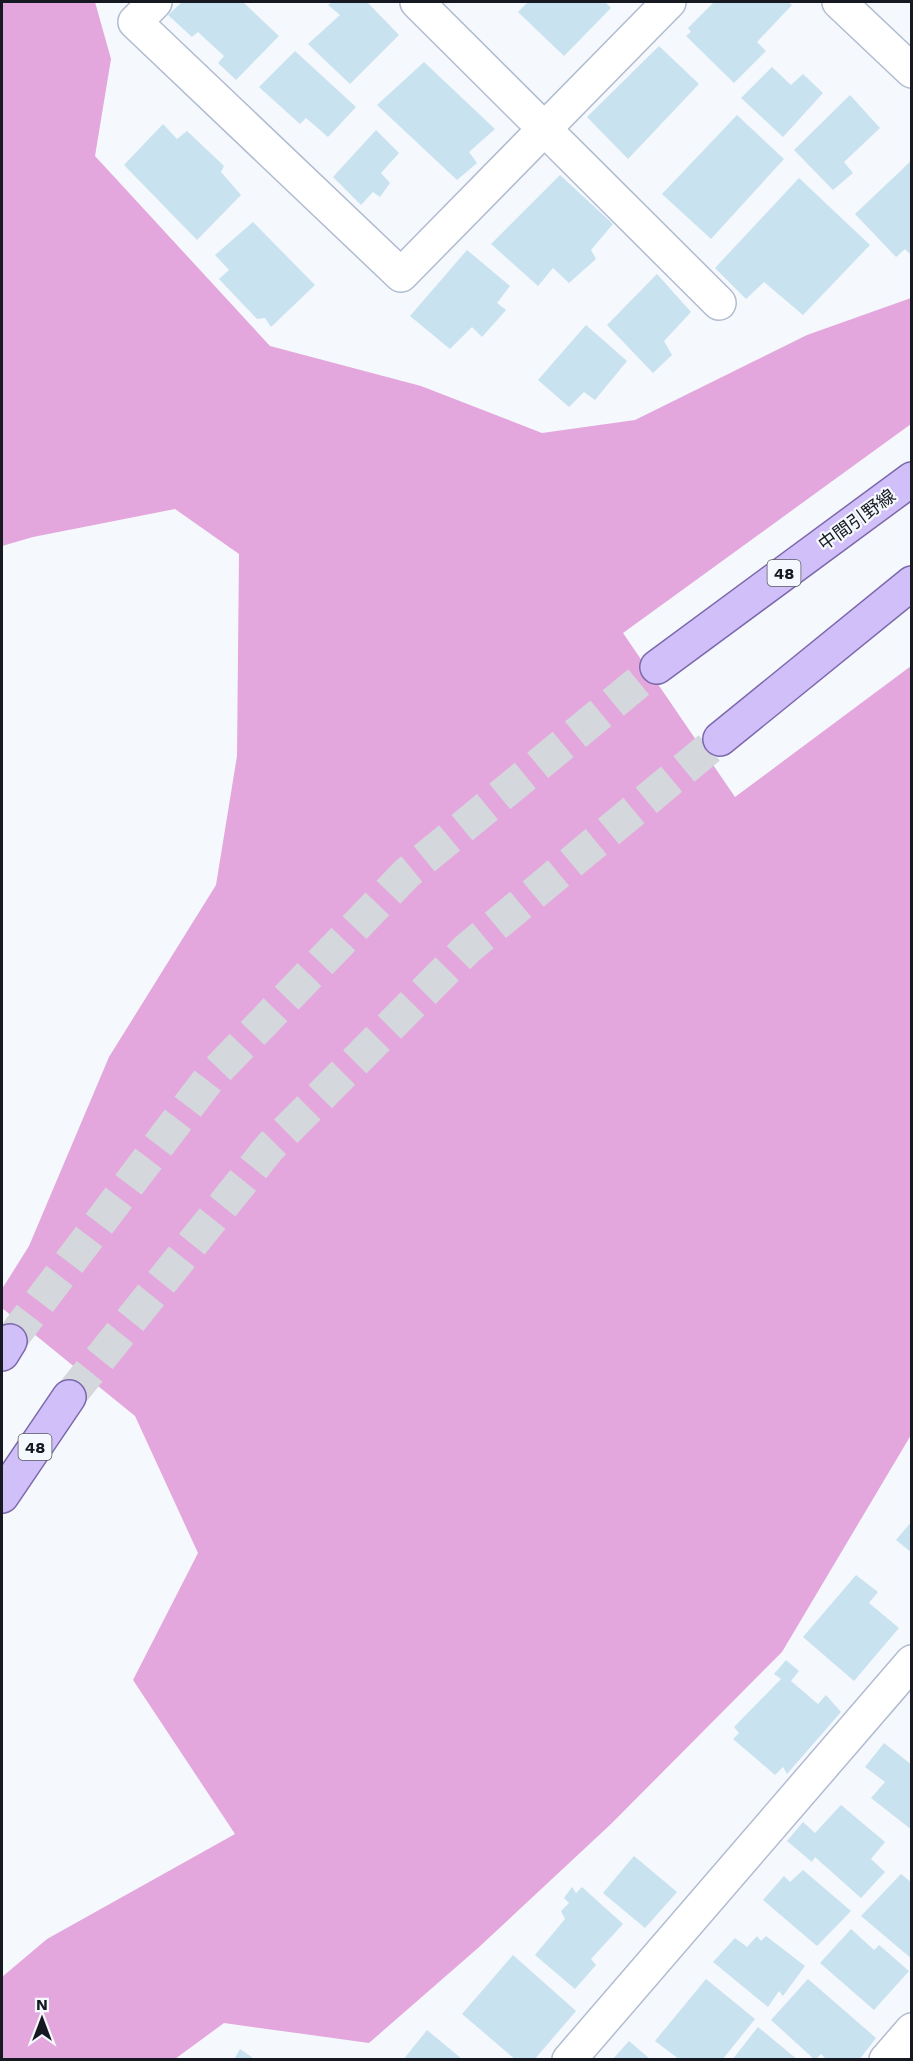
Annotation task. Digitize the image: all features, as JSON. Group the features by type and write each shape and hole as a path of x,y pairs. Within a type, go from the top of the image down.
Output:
{"main road":[{"name":"中間引野線","path":"657,667 912,479"},
{"path":"720,739 912,583"},
{"name":"48","path":"2,1496 69,1397"}],"street":[{"path":"155,2 135,22 401,275 669,2"},
{"path":"417,2 719,303"},
{"path":"839,2 912,71"},
{"path":"569,2060 912,1662"},
{"path":"886,2060 912,2030"}],"shaded area":[{"path":"2,2 95,2 111,59 95,156 270,346 421,386 542,433 635,420 807,335 911,298 911,424 623,633 735,797 911,666 911,1435 782,1652 611,1824 478,1948 369,2043 224,2023 175,2059 2,2059 2,1977 47,1939 235,1834 133,1680 198,1553 135,1416 2,1308 2,1289 29,1246 109,1057 216,885 237,756 239,554 175,509 33,537 2,546"}],"building":[{"path":"182,2 243,2 279,36 236,80 218,63 224,56 198,32 192,37 168,15"},
{"path":"332,2 367,2 399,35 350,84 308,44 340,15 328,5"},
{"path":"528,2 605,2 611,8 564,56 518,12"},
{"path":"714,2 788,2 792,5 757,42 766,51 734,83 686,36 691,32 688,28"},
{"path":"659,46 699,84 628,159 587,117"},
{"path":"295,51 356,107 328,137 306,118 300,124 259,87"},
{"path":"424,62 495,129 469,152 477,163 457,180 377,105"},
{"path":"772,67 791,85 803,74 823,93 783,137 741,98"},
{"path":"850,95 880,128 844,162 853,173 833,190 794,150"},
{"path":"737,115 784,159 711,239 662,194"},
{"path":"163,124 177,139 187,131 224,166 221,172 241,195 197,240 124,165"},
{"path":"376,130 399,153 381,173 390,183 380,197 373,192 361,205 333,177"},
{"path":"912,160 912,256 905,249 896,257 855,214"},
{"path":"560,175 613,224 591,250 596,259 569,283 553,268 538,286 491,244"},
{"path":"799,178 870,245 803,315 764,282 746,299 715,268"},
{"path":"253,222 315,285 271,327 265,318 257,319 219,279 229,270 215,255"},
{"path":"467,250 510,286 497,303 506,310 482,337 472,327 450,349 410,316"},
{"path":"657,274 691,312 664,341 672,355 653,373 607,325"},
{"path":"586,325 627,361 595,400 584,392 569,407 538,380"},
{"path":"912,1521 912,1553 896,1540"},
{"path":"856,1575 878,1592 869,1603 899,1628 854,1681 803,1637"},
{"path":"786,1660 799,1671 791,1681 818,1704 826,1695 841,1712 787,1774 783,1767 775,1775 733,1739 739,1733 734,1727 781,1679 774,1674"},
{"path":"884,1743 912,1765 912,1830 871,1798 885,1782 865,1767"},
{"path":"841,1805 885,1842 871,1859 885,1872 861,1898 815,1857 812,1862 787,1841 803,1822 815,1833"},
{"path":"634,1856 677,1892 645,1928 603,1893"},
{"path":"803,1870 851,1911 817,1946 763,1900 784,1876 790,1882"},
{"path":"901,1874 912,1883 912,1959 861,1916"},
{"path":"572,1887 576,1893 582,1887 623,1924 591,1959 596,1965 575,1989 535,1955 565,1919 561,1911 569,1903 564,1898"},
{"path":"851,1929 874,1950 879,1945 909,1971 874,2010 820,1963"},
{"path":"757,1936 761,1941 766,1936 805,1966 783,1996 779,1991 768,2007 713,1962 735,1938 747,1947"},
{"path":"513,1955 576,2011 534,2060 516,2060 462,2014"},
{"path":"706,1979 755,2019 722,2060 680,2060 655,2041"},
{"path":"808,1979 876,2038 859,2060 851,2058 850,2060 827,2060 821,2054 815,2060 771,2020"},
{"path":"758,2027 798,2060 732,2060"},
{"path":"427,2030 463,2060 403,2060"},
{"path":"629,2041 651,2060 612,2060"},
{"path":"240,2049 256,2060 234,2060"}],"tunnel":[{"path":"10,1341 208,1080 407,873 657,667"},
{"path":"69,1397 270,1147 467,949 720,739"}]}
